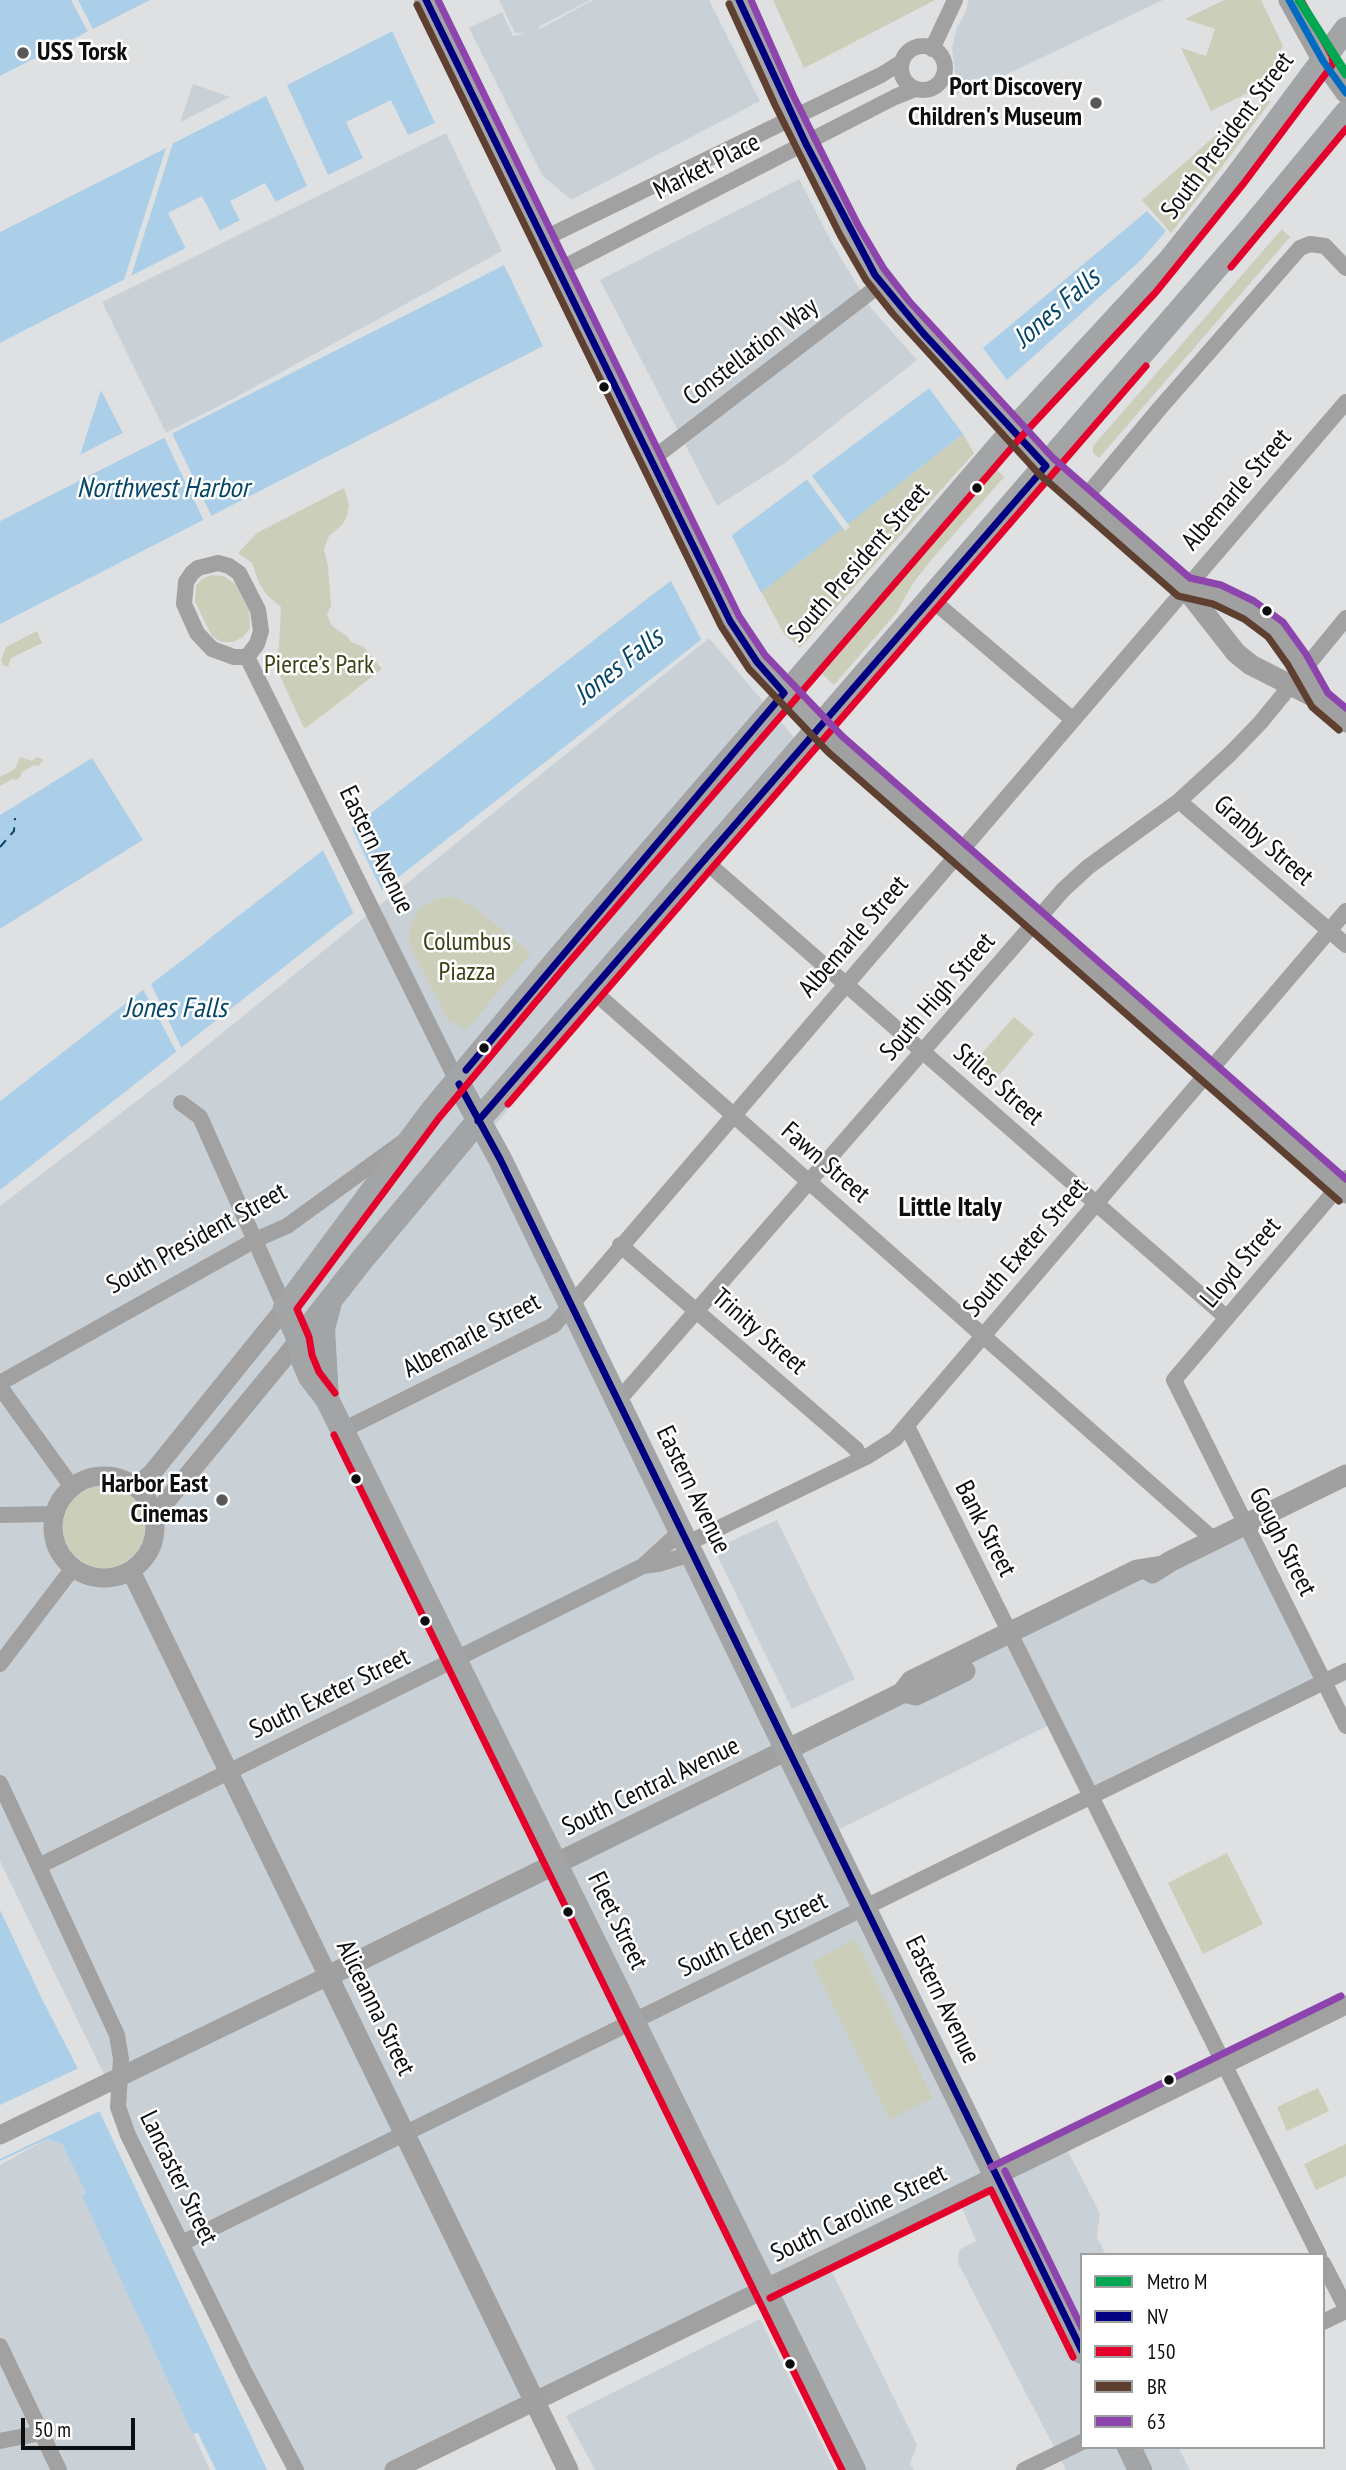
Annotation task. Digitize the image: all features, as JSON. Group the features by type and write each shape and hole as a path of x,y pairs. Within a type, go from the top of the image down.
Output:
{"main road":[{"path":"426,0 730,621 757,662 819,729 1209,1072 1343,1186"},
{"path":"739,0 793,118 855,240 881,284 1045,466 1185,587 1236,653 1251,665 1298,679"},
{"path":"1289,0 1323,61 1346,93"},
{"name":"South President Street","path":"285,1308 414,1135 557,960 1012,431 1169,261 1236,177 1346,29"},
{"path":"299,1340 478,1121 1255,223 1346,113"},
{"path":"1185,587 1216,594 1263,619 1281,637 1298,679 1346,722"},
{"name":"Eastern Avenue","path":"457,1081 500,1159 1080,2348"},
{"name":"Fleet Street","path":"327,1399 323,1329 325,1315 332,1300"},
{"name":"Fleet Street","path":"285,1308 299,1340 302,1358 310,1377 327,1399 343,1430 854,2470"},
{"name":"South Central Avenue","path":"328,1976 903,1692 916,1695 1013,1640 1127,1592 1162,1566 1346,1475"},
{"name":"Aliceanna Street","path":"328,1976 568,2470"},
{"path":"1130,2449 1140,2470"}],"street":[{"path":"932,48 955,0"},
{"name":"Market Place","path":"542,239 793,118 902,62 914,48 932,48 942,57 944,75 932,89 915,89 895,97 558,270"},
{"path":"902,62 902,75 909,86 915,89"},
{"path":"1084,499 1293,254 1300,248 1316,244 1340,248 1346,268"},
{"name":"Constellation Way","path":"651,460 881,284"},
{"name":"Albemarle Street","path":"343,1430 554,1325 1185,587 1345,405"},
{"path":"218,563 229,566 239,573 245,583 261,620 257,643 247,657 222,654 212,649 197,633 184,604 184,593 186,582 198,568 218,563"},
{"path":"930,599 1072,719"},
{"name":"South High Street","path":"617,1402 1076,877 1179,802 1261,723 1346,618"},
{"name":"Eastern Avenue","path":"247,657 457,1081"},
{"name":"Granby Street","path":"1179,802 1346,945"},
{"name":"Stiles Street","path":"705,861 1227,1318"},
{"name":"South Exeter Street","path":"39,1866 686,1543 861,1460 893,1441 1346,911"},
{"name":"Fawn Street","path":"592,990 1214,1540"},
{"name":"Fleet Street","path":"181,1103 200,1117 285,1308"},
{"name":"South President Street","path":"0,1385 256,1240 287,1226 414,1135"},
{"name":"Lloyd Street","path":"1174,1380 1343,1186"},
{"name":"Trinity Street","path":"620,1245 856,1448 861,1460"},
{"name":"South President Street","path":"135,1487 152,1473 285,1308"},
{"path":"154,1516 299,1340"},
{"name":"Gough Street","path":"1174,1380 1346,1726"},
{"path":"0,1385 72,1487"},
{"name":"Bank Street","path":"907,1426 1318,2253"},
{"path":"105,1476 135,1487 144,1495 154,1516 151,1547 139,1564 117,1577 99,1578 73,1568 60,1553 53,1534 54,1514 64,1495 84,1480 105,1476"},
{"path":"0,1515 54,1514"},
{"name":"South Exeter Street","path":"643,1566 658,1564 686,1543"},
{"path":"0,1664 73,1568"},
{"name":"Aliceanna Street","path":"131,1571 328,1976"},
{"name":"South Eden Street","path":"182,2244 1346,1671"},
{"name":"Lancaster Street","path":"0,1783 117,2035 121,2059 117,2098 121,2116 245,2373 296,2470"},
{"name":"South Central Avenue","path":"0,2135 328,1976"},
{"name":"South Caroline Street","path":"394,2470 1346,2005"},
{"path":"1325,2267 1346,2310 1325,2321"},
{"path":"0,2346 60,2470"},
{"path":"0,2441 41,2432"},
{"path":"1024,2470 1080,2443"}],"shaded area":[{"path":"499,0 590,0 538,27 540,29 593,0 709,0 760,101 571,200 542,175 469,28 502,12 513,36 525,33 515,33"},
{"path":"968,0 1163,0 1003,76 950,97 955,72 952,49"},
{"path":"193,84 230,97 180,122"},
{"path":"446,133 502,251 167,435 102,302"},
{"path":"799,179 870,307 917,360 785,463 717,506 600,280"},
{"path":"709,638 803,748 487,1135 787,1752 1244,1527 1323,1683 1097,1796 1059,1720 828,1835 993,2175 1063,2142 1100,2213 1097,2237 1105,2253 1080,2253 1080,2449 1179,2449 1190,2470 1066,2470 958,2263 959,2250 976,2241 956,2194 825,2258 917,2445 910,2464 914,2470 852,2470 764,2289 395,2470 297,2470 0,1861 0,1206 168,1077"},
{"path":"777,1520 855,1679 792,1709 714,1549"},
{"path":"47,2139 62,2144 87,2194 83,2196 210,2470 0,2470 0,2165"},
{"path":"760,2319 835,2470 595,2470 566,2416"}],"green space":[{"path":"773,0 935,0 804,68"},
{"path":"1224,0 1261,0 1283,46 1266,79 1268,83 1211,111 1181,48 1206,56 1215,29 1185,19"},
{"path":"1271,101 1171,233 1142,200 1223,129 1230,132 1239,128 1260,103"},
{"path":"1282,229 1290,237 1099,458 1093,453 1093,446"},
{"path":"963,434 974,453 800,648 784,634 761,591"},
{"path":"995,468 1004,477 933,558 913,583 897,612 834,685 822,674 878,608 902,572"},
{"name":"Pierce’s Park","path":"344,488 349,505 347,516 342,525 329,536 324,549 331,605 327,615 332,626 351,642 364,647 382,669 306,728 275,665 281,607 268,596 259,583 252,563 238,553 257,533"},
{"path":"212,575 224,576 235,584 249,611 250,628 243,637 233,642 221,642 212,636 195,602 196,586 202,579"},
{"path":"37,631 42,643 11,658 8,667 3,665 1,661 6,647"},
{"path":"20,757 32,761 37,757 44,760 38,766 34,765 22,772 16,780 12,779 0,786 0,777 15,769"},
{"name":"Columbus Piazza","path":"456,897 477,909 531,953 466,1030 449,1021 409,944 410,927 419,909 437,898"},
{"path":"1014,1017 1034,1034 988,1088 967,1070"},
{"path":"104,1486 120,1489 133,1498 142,1511 145,1527 142,1543 133,1556 120,1565 104,1568 88,1565 75,1556 66,1543 63,1527 66,1511 75,1498 88,1489"},
{"path":"1227,1853 1263,1924 1203,1954 1168,1883"},
{"path":"855,1939 933,2098 890,2120 812,1962"},
{"path":"1318,2088 1329,2111 1287,2131 1277,2107"},
{"path":"1346,2144 1346,2176 1316,2190 1304,2164"}],"water":[{"path":"0,0 150,0 0,76"},
{"path":"392,31 435,123 0,343 0,232"},
{"name":"Jones Falls","path":"1147,211 1166,231 1141,260 1007,380 963,434 0,1190 0,1101 652,595 983,348"},
{"name":"Northwest Harbor","path":"504,265 543,346 0,624 0,521"},
{"path":"101,389 123,433 80,455"},
{"path":"92,758 143,840 0,929 0,815"},
{"path":"0,1910 96,2104 267,2470 216,2470 198,2433 193,2434 82,2196 86,2193 62,2144 47,2139 0,2161"}],"pier":[{"path":"71,0 78,0 93,29 154,0 0,80 0,76 88,32"},
{"path":"390,28 392,31 287,85 328,175 363,158 346,122 391,100 408,135 435,123 437,126 0,347 0,343 124,280 166,148 0,232 0,228","holes":["266,96 307,186 276,202 265,183 230,201 240,221 220,231 202,196 168,213 186,249 131,276 173,143"]},
{"path":"503,262 504,265 172,433 212,517 204,521 164,437 0,521 0,517"},
{"path":"983,348 1007,380 963,434 929,388"},
{"path":"98,388 104,388 127,434 79,458 76,454","holes":["101,390 123,433 80,455"]},
{"path":"810,473 850,527 845,531 805,477"},
{"path":"730,532 762,595 703,643 669,577"},
{"path":"350,825 383,893 355,916 322,848"},
{"path":"143,840 145,843 0,933 0,929"},
{"path":"204,939 206,942 151,984 183,1051 178,1055 143,989 0,1101 0,1097"},
{"path":"81,2067 102,2110 0,2159 0,2105"}],"ferry route":[{"path":"0,847 14,831 15,818"}],"metro line":[{"name":"M","path":"1299,0 1346,74"}],"transit line":[{"name":"NV","path":"426,0 730,621 757,662 784,693"},
{"name":"63","path":"438,0 739,616 765,655 842,736 1346,1179"},
{"name":"NV","path":"478,1121 1046,466 923,333 875,275 806,144 739,0"},
{"name":"63","path":"751,0 793,95 858,225 884,269 909,301 1053,458 1190,578 1221,585 1254,601 1283,622 1306,654 1328,693 1346,708"},
{"path":"1289,0 1323,61 1346,93"},
{"name":"150","path":"335,1393 319,1372 297,1309 439,1118 565,967 1020,438 1156,292 1244,183 1333,64 1332,56 1301,0"},
{"name":"BR","path":"729,4 775,105 840,235 866,280 893,314 1038,473 1178,596 1213,604 1244,619 1268,637 1312,707 1339,730"},
{"name":"BR","path":"417,5 721,626 749,669 828,752 1339,1201"},
{"name":"150","path":"1231,267 1346,129"},
{"name":"150","path":"508,1104 1146,366"},
{"name":"NV","path":"466,1070 784,693"},
{"name":"NV","path":"459,1084 500,1159 1080,2347"},
{"name":"150","path":"334,1435 842,2470"},
{"name":"63","path":"991,2167 1341,1996"},
{"name":"63","path":"1005,2171 1080,2324"},
{"name":"150","path":"770,2298 991,2190 1073,2357"}],"place":[{"name":"USS Torsk","path":"23,53"},
{"name":"Port Discovery Children's Museum","path":"1096,103"},
{"name":"Harbor East Cinemas","path":"222,1500"}],"district":[{"name":"Little Italy","path":"950,1208"}]}
